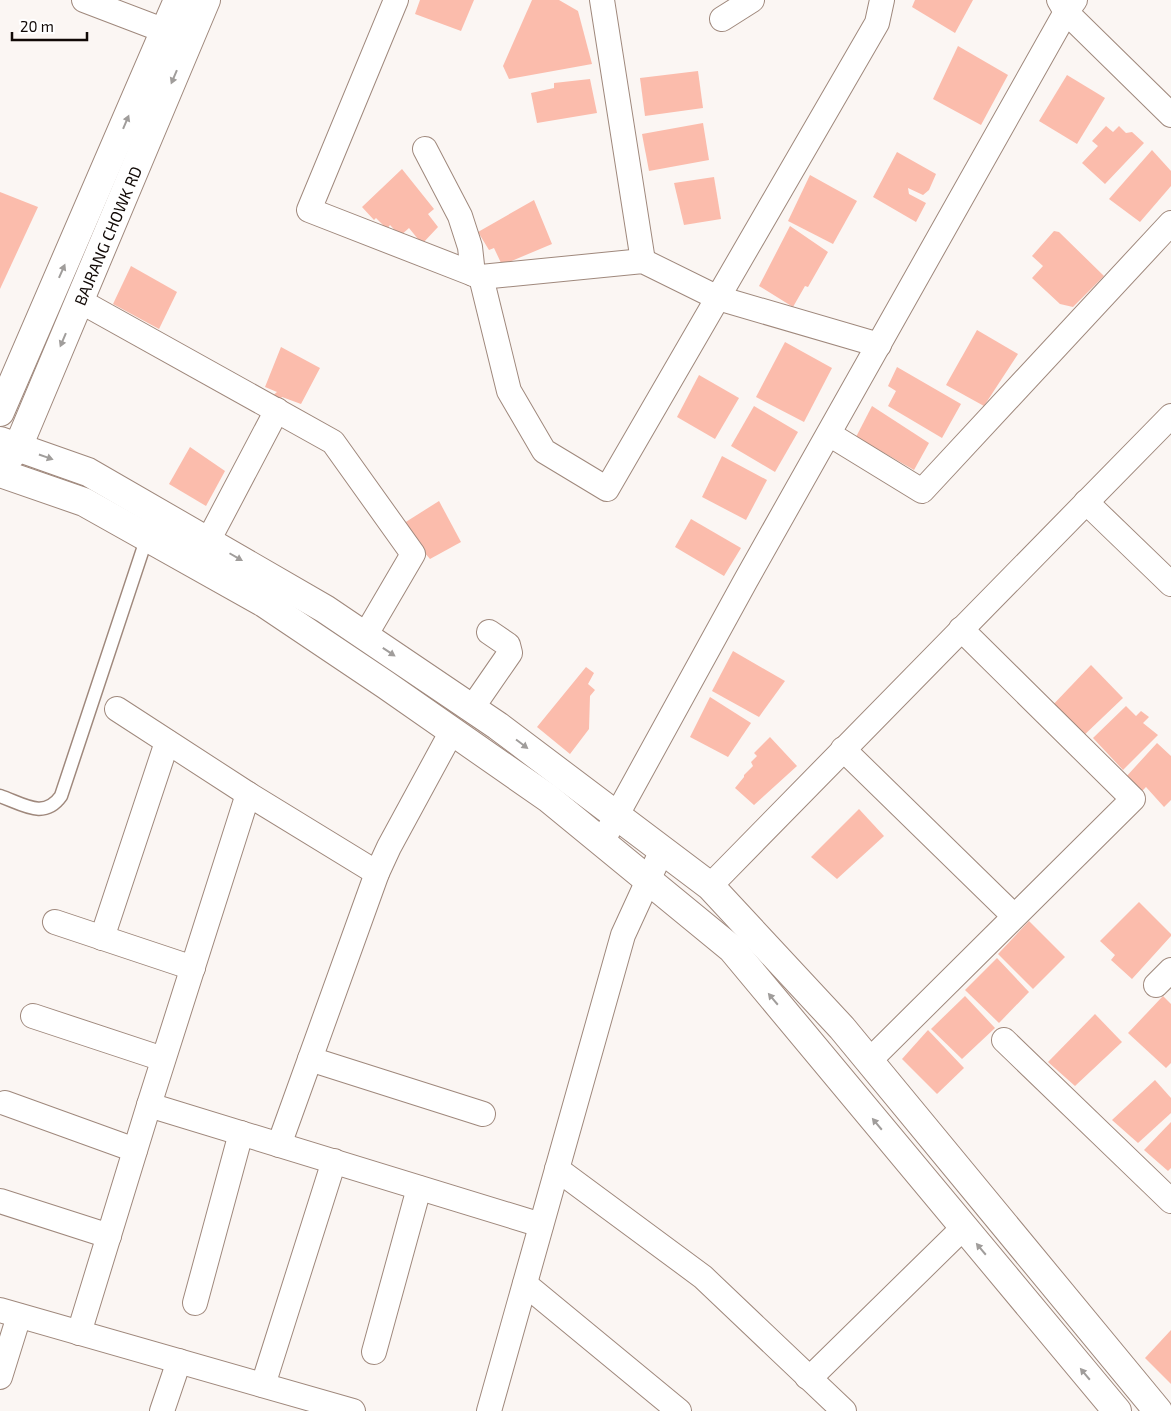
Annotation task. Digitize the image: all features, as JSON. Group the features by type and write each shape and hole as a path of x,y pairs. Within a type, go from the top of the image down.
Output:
{"street":[{"path":"84,0 177,35"},
{"name":"BAJRANG CHOWK RD","path":"0,468 9,444 80,301 177,35 178,0"},
{"name":"BAJRANG CHOWK RD","path":"0,412 177,35 206,0"},
{"path":"396,0 309,210 477,276 644,261 718,298 879,345"},
{"path":"602,0 644,261"},
{"path":"722,18 752,0"},
{"path":"425,149 460,216 509,391 544,451 607,489 877,23 882,0"},
{"path":"602,842 1067,4 1171,114"},
{"path":"829,434 922,491 1171,222"},
{"path":"80,301 333,442 413,554 365,636"},
{"path":"208,541 277,410"},
{"path":"710,886 1171,416"},
{"path":"9,444 88,472 325,609 472,708 710,886 842,1028 1158,1411"},
{"path":"0,473 84,502 264,604 548,798 732,949 1117,1411"},
{"path":"1086,502 1171,584"},
{"path":"869,1061 1133,799 961,629"},
{"path":"472,708 510,653 508,646 488,632"},
{"path":"117,709 248,794 377,873"},
{"path":"279,1145 377,873 389,847 452,731"},
{"path":"102,938 167,742"},
{"path":"843,749 1014,916"},
{"path":"79,1332 248,794"},
{"path":"490,1410 623,935 662,850"},
{"path":"55,922 192,968"},
{"path":"34,1016 164,1060"},
{"path":"1004,1040 1171,1201"},
{"path":"310,1059 483,1114"},
{"path":"5,1103 135,1150"},
{"path":"149,1105 541,1225"},
{"path":"195,1303 241,1133"},
{"path":"263,1385 334,1162"},
{"path":"557,1169 703,1277 844,1411"},
{"path":"374,1352 419,1188"},
{"path":"0,1201 109,1236"},
{"path":"808,1377 963,1228"},
{"path":"525,1284 680,1411"},
{"path":"0,1377 9,1313 353,1411"},
{"path":"162,1411 179,1361"}],"lane":[{"path":"0,796 39,810 48,809 55,805 61,796 147,537"}],"building":[{"path":"420,0 474,0 461,31 415,14"},
{"path":"532,0 559,0 578,11 592,64 509,79 503,66"},
{"path":"915,0 973,0 955,33 912,7"},
{"path":"958,46 1008,75 981,125 933,99"},
{"path":"698,71 703,108 645,116 640,78"},
{"path":"1067,75 1105,98 1077,144 1039,121"},
{"path":"590,79 597,113 537,123 531,93 554,88 554,83"},
{"path":"703,123 709,160 649,171 642,134"},
{"path":"1106,126 1113,132 1119,126 1126,133 1132,132 1144,143 1105,184 1082,163 1098,146 1092,141"},
{"path":"1152,150 1171,171 1171,186 1140,222 1109,199"},
{"path":"897,152 936,174 929,190 923,195 908,188 909,194 926,203 916,222 873,197"},
{"path":"402,169 434,209 428,214 438,227 422,244 409,228 400,236 390,225 387,229 376,218 374,220 362,207"},
{"path":"810,175 857,201 833,244 788,221"},
{"path":"714,177 721,219 684,225 674,183"},
{"path":"0,192 38,207 0,289"},
{"path":"534,200 552,244 502,265 494,248 489,250 478,232"},
{"path":"790,226 828,252 808,287 805,286 793,307 759,286"},
{"path":"1054,231 1059,232 1104,276 1073,307 1060,304 1032,278 1043,266 1032,256"},
{"path":"131,266 177,292 159,329 113,304"},
{"path":"977,330 1018,354 984,406 946,385"},
{"path":"785,342 832,368 804,422 756,397"},
{"path":"281,347 320,368 301,404 282,397 278,404 270,398 277,392 265,387"},
{"path":"897,367 961,404 942,438 888,406 896,391 888,386"},
{"path":"699,375 739,398 715,439 677,417"},
{"path":"754,406 798,432 775,472 731,446"},
{"path":"872,406 929,443 914,470 856,437"},
{"path":"190,447 225,471 206,506 169,484"},
{"path":"722,456 767,480 746,520 702,497"},
{"path":"439,501 461,542 430,559 401,525"},
{"path":"691,519 741,548 724,576 675,547"},
{"path":"733,651 785,681 759,717 712,691"},
{"path":"1091,665 1123,698 1080,739 1049,709"},
{"path":"586,667 594,673 588,684 595,690 590,696 589,729 570,754 537,727"},
{"path":"710,697 751,723 728,757 690,737"},
{"path":"1126,706 1136,716 1141,711 1149,717 1143,723 1158,735 1123,770 1093,738"},
{"path":"770,737 797,766 754,805 735,788 753,766 751,762 757,756 754,753"},
{"path":"1157,743 1171,756 1171,800 1164,807 1146,787 1141,792 1125,778"},
{"path":"859,809 884,836 837,879 811,857"},
{"path":"1139,902 1171,936 1132,979 1111,960 1115,955 1100,941"},
{"path":"1029,921 1065,957 1033,989 998,954"},
{"path":"997,958 1029,992 999,1023 965,990"},
{"path":"965,996 995,1028 962,1059 931,1029"},
{"path":"1163,996 1171,1004 1171,1063 1166,1068 1128,1033"},
{"path":"1095,1014 1122,1042 1075,1086 1048,1062"},
{"path":"928,1030 964,1068 937,1094 902,1059"},
{"path":"1155,1080 1171,1098 1171,1113 1138,1143 1112,1120"},
{"path":"1171,1122 1171,1168 1168,1171 1144,1150"},
{"path":"1171,1330 1171,1384 1145,1358"}]}
